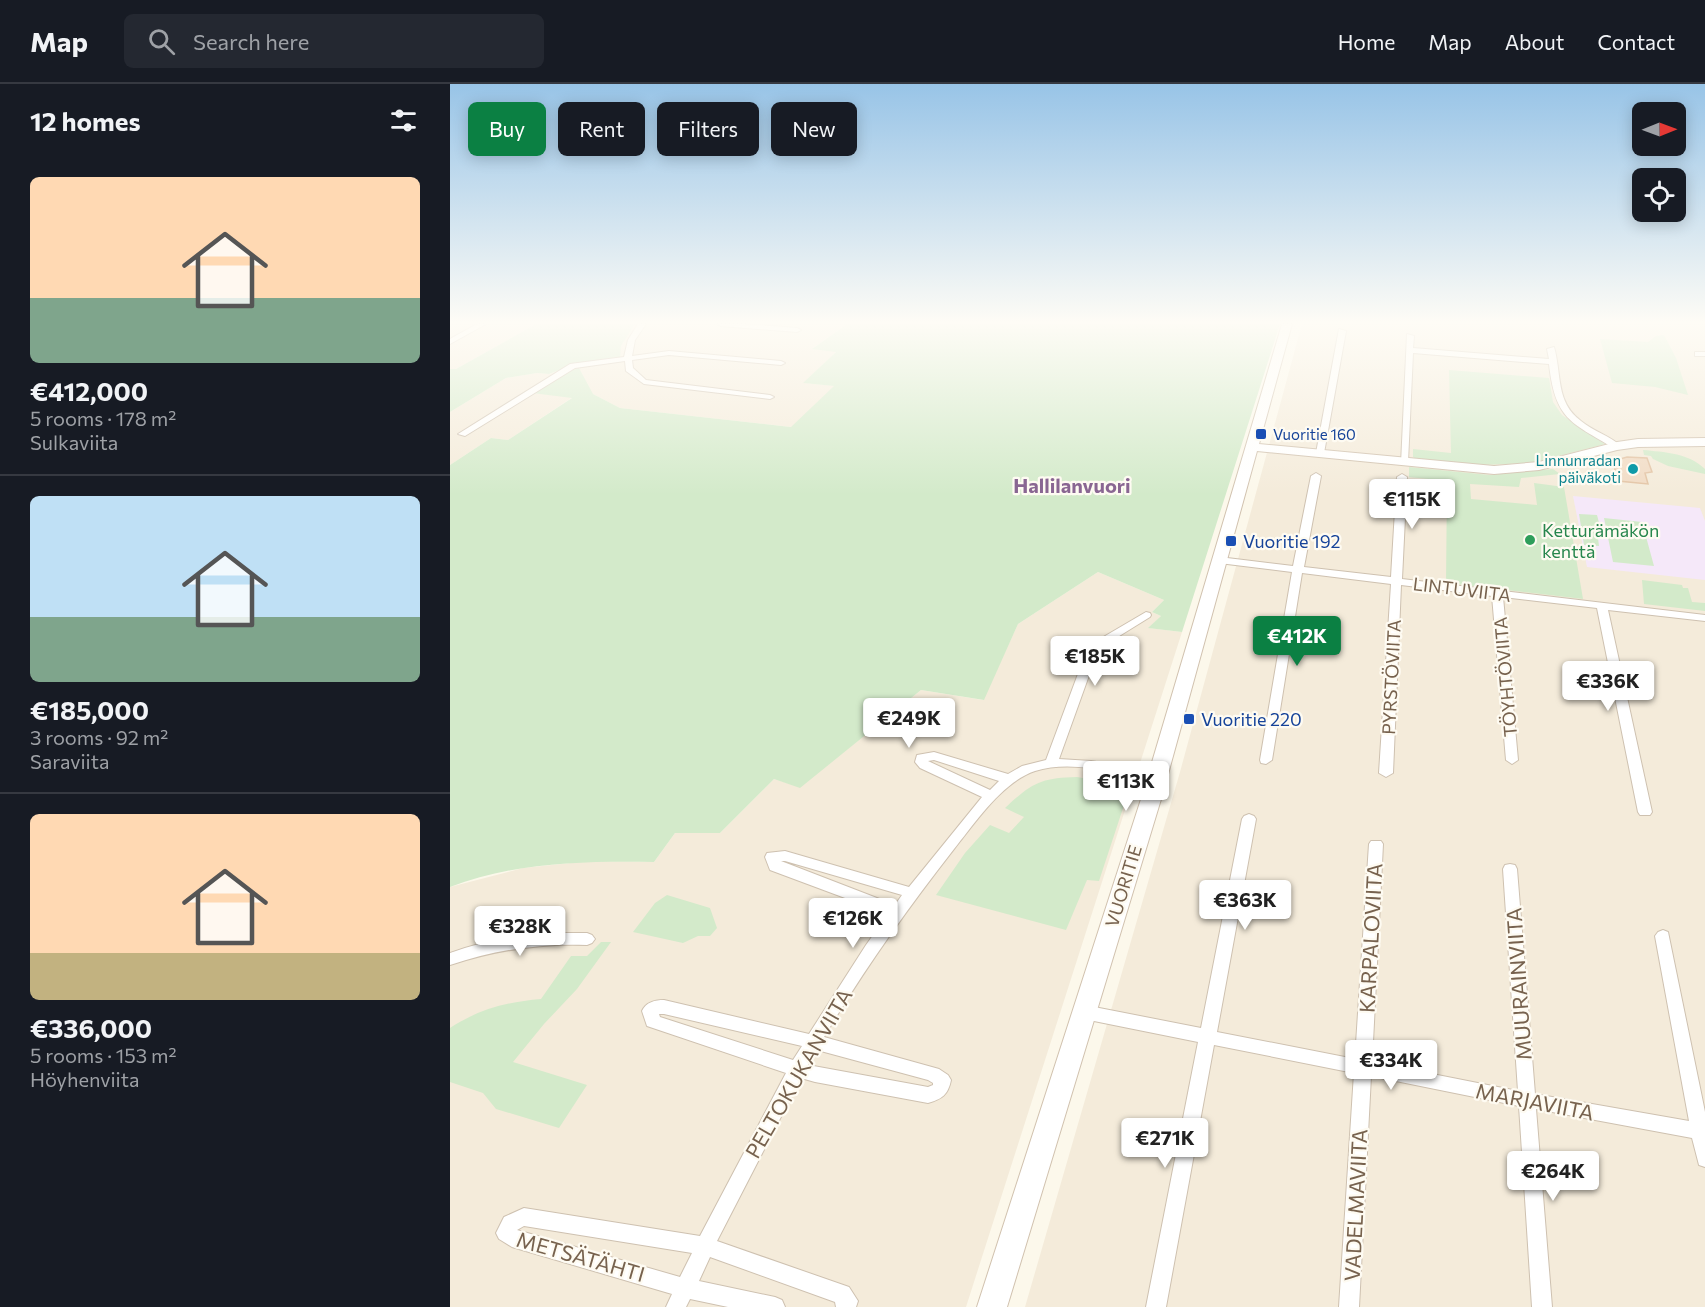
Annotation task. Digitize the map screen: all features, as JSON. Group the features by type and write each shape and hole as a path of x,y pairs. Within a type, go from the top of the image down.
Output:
{"street":[{"path":"462,434 545,381"},
{"path":"643,381 770,398"},
{"name":"VUORITIE","path":"992,1307 1157,777 1271,381"},
{"path":"1320,453 1333,381"},
{"path":"1404,462 1408,381"},
{"path":"1557,381 1565,411 1572,418 1617,446"},
{"path":"1252,447 1474,469 1514,469 1560,462 1617,446 1664,441 1705,442"},
{"path":"1266,759 1316,476"},
{"name":"PYRSTÖVIITA","path":"1386,773 1401,477"},
{"name":"LINTUVIITA","path":"1219,560 1705,618"},
{"name":"TÖYHTÖVIITA","path":"1497,593 1512,760"},
{"path":"1602,605 1645,812"},
{"path":"1050,763 1091,655 1117,631 1146,615"},
{"path":"992,796 925,765 921,762 922,758 934,756 1008,779"},
{"name":"PELTOKUKANVIITA","path":"676,1307 737,1177 814,1041 898,912 992,796 1008,779 1029,768 1050,763 1157,777"},
{"path":"1156,1307 1250,819"},
{"name":"KARPALOVIITA","path":"1363,1067 1376,844"},
{"path":"898,912 775,866 772,857 785,856 912,893"},
{"name":"MUURAINVIITA","path":"1510,869 1542,1307"},
{"path":"1663,936 1702,1132 1705,1160"},
{"path":"450,959 478,948 519,940 552,937 587,939"},
{"path":"664,1007 814,1041 933,1074 942,1080 941,1088 937,1093 928,1095 815,1075 797,1069 653,1021 650,1011 664,1007"},
{"name":"MARJAVIITA","path":"1084,1012 1526,1100 1702,1132"},
{"name":"VADELMAVIITA","path":"1349,1307 1363,1067"},
{"name":"METSÄTÄHTI","path":"685,1287 512,1238 506,1233 508,1226 524,1217 705,1246"},
{"path":"705,1246 842,1294 848,1301 846,1307"},
{"path":"685,1287 775,1307"}],"shaded area":[{"path":"501,381 806,381 804,383 835,386 792,427 620,408 593,394 533,393 573,397 508,440 491,438 450,465 450,412"},
{"path":"1286,381 1705,381 1705,1307 1025,1307 1180,772"},
{"path":"1573,496 1700,508 1705,521 1705,580 1587,567"},
{"path":"1098,572 1164,600 1152,612 1161,616 1149,628 1182,632 966,1307 450,1307 450,887 523,868 590,861 654,862 675,833 720,833 774,779 800,787 921,690 983,700 1018,624"}],"green space":[{"path":"450,381 501,381 450,412"},
{"path":"550,381 586,381 593,394 620,408 791,427 834,386 803,383 805,381 1262,381 1182,632 1148,628 1161,616 1152,612 1164,600 1098,572 1018,624 984,700 921,690 800,788 774,779 720,833 675,833 654,862 577,863 525,868 500,872 450,887 450,465 491,438 508,440 572,398 532,393"},
{"path":"1449,381 1550,381 1553,402 1562,415 1605,444 1532,463 1481,465 1418,460 1413,457 1413,449 1451,453"},
{"path":"1611,381 1683,381 1688,395 1655,387 1612,383"},
{"path":"1643,450 1684,456 1705,469 1705,474 1668,466 1651,456 1644,455"},
{"path":"1409,467 1490,475 1553,469 1560,474 1521,478 1519,487 1470,484 1471,499 1537,505 1534,483 1564,487 1583,599 1446,583 1447,481 1409,477"},
{"path":"1579,514 1597,515 1603,538 1598,538 1599,546 1584,545"},
{"path":"1604,518 1642,522 1654,566 1613,562"},
{"path":"1642,580 1682,585 1683,588 1688,588 1692,602 1705,603 1705,611 1644,604"},
{"path":"1077,777 1122,785 1128,793 1099,881 1087,880 1066,930 936,895 965,853 990,825 1009,833 1024,817 1005,808 1014,800 1030,787 1045,781"},
{"path":"667,895 710,908 717,928 710,936 698,936 683,943 633,932 655,903"},
{"path":"601,942 611,942 577,989 513,1062 587,1085 559,1128 496,1109 483,1093 450,1082 450,1028 472,1016 494,1008 541,999 571,956 587,956"}],"building":[{"name":"Linnunradan päiväkoti","path":"1647,458 1652,472 1645,473 1648,484 1618,481 1614,466 1622,465 1620,459"}],"place":[{"name":"Vuoritie 160","path":"1261,434"},
{"name":"Linnunradan päiväkoti","path":"1633,469"},
{"name":"Ketturämäkön kenttä","path":"1530,540"},
{"name":"Vuoritie 192","path":"1231,541"},
{"name":"Vuoritie 220","path":"1189,719"}],"district":[{"name":"Hallilanvuori","path":"1072,485"}]}
